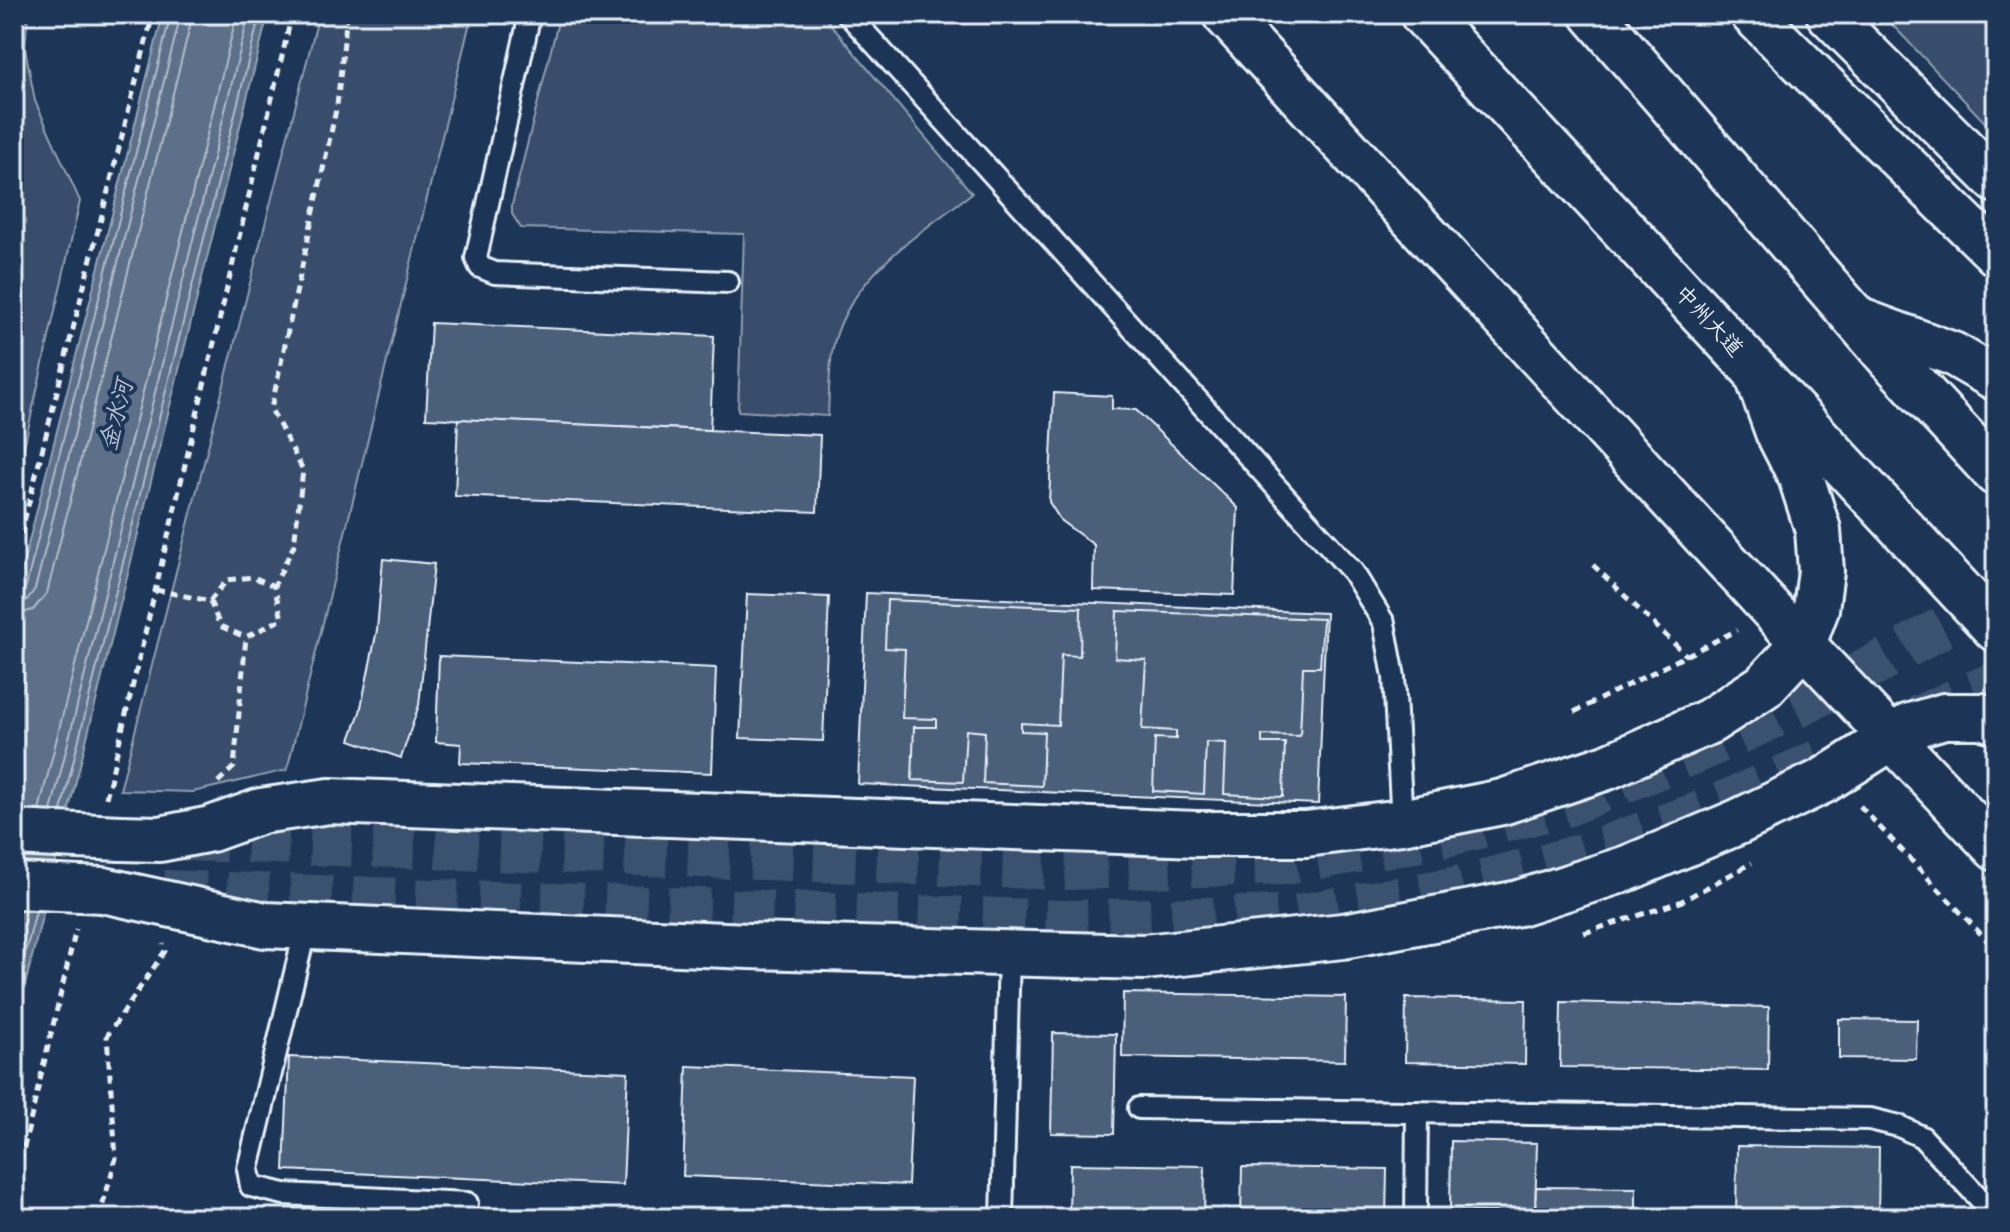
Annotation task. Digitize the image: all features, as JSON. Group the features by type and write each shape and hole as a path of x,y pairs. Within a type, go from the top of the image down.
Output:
{"main road":[{"name":"中州大道","path":"1423,14 1996,629"},
{"path":"1593,14 1855,318 1996,473"},
{"path":"14,833 113,821 160,839 211,829 261,811 329,801 1197,834 1306,834 1402,822 1502,802 1607,767 1710,721 1764,686 1803,644 1816,609 1821,571 1818,530 1801,477 1778,432 1756,371"},
{"path":"14,886 103,890 265,925 764,946 1144,957 1343,936 1519,903 1628,868 1738,822 1823,781 1910,726 1944,716 1981,716 1996,721"}],"street":[{"path":"1224,14 1803,644 1996,849"},
{"path":"1752,14 1996,254"},
{"path":"1828,14 1996,181"},
{"path":"1855,318 1953,354 1996,379"}],"lane":[{"path":"530,14 476,258 480,267 495,273 728,282"},
{"path":"848,14 1353,572 1384,623 1394,677 1402,822"},
{"path":"306,927 248,1169 251,1186 284,1194 467,1203"},
{"path":"1002,1218 1009,953"},
{"path":"1139,1108 1870,1119 1899,1126 1922,1137 1996,1216"},
{"path":"1416,1218 1417,1112"}],"path":[{"path":"14,561 153,14"},
{"path":"113,821 156,590 292,14"},
{"path":"210,601 220,626 246,637 282,619 274,586 294,545 303,470 271,409 337,105 347,14"},
{"path":"1593,565 1687,656"},
{"path":"210,601 227,580 253,577 274,586"},
{"path":"156,590 210,601"},
{"path":"1574,712 1739,629"},
{"path":"213,788 234,767 246,637"},
{"path":"1860,805 1996,950"},
{"path":"99,1218 116,1158 107,1036 165,951 161,931 170,904"},
{"path":"14,1189 76,928"}],"shaded area":[{"path":"14,14 28,14 25,48 35,101 80,201 14,491"},
{"path":"319,14 472,14 287,770 193,792 120,790"},
{"path":"560,14 822,14 972,193 886,261 851,303 839,327 832,353 828,416 738,411 744,234 521,228 512,214 512,205"},
{"path":"1882,14 1996,14 1996,134"}],"water":[{"name":"金水河","path":"163,14 268,14 14,1029 14,600"}],"building":[{"path":"431,323 714,336 710,430 426,418"},
{"path":"1054,393 1112,396 1112,409 1136,410 1238,508 1234,595 1093,590 1094,545 1061,521 1049,502"},
{"path":"458,419 820,435 817,512 455,496"},
{"path":"383,559 434,564 419,705 401,758 350,740 360,712 377,630"},
{"path":"866,593 1326,613 1318,804 858,784"},
{"path":"747,594 829,597 823,741 740,738"},
{"path":"887,600 1081,608 1080,656 1061,655 1058,725 1021,723 1021,731 1044,732 1042,786 983,783 985,732 966,730 963,782 912,780 914,727 936,727 936,719 902,718 905,649 885,648"},
{"path":"1117,611 1323,619 1320,667 1303,667 1300,736 1262,735 1262,743 1285,743 1283,797 1224,794 1226,743 1206,742 1204,794 1153,791 1155,738 1176,739 1176,731 1142,729 1146,660 1115,658"},
{"path":"439,656 716,668 712,773 460,763 461,744 436,742"},
{"path":"1123,993 1346,997 1345,1061 1122,1057"},
{"path":"1406,998 1526,1000 1525,1064 1405,1062"},
{"path":"1561,1002 1769,1007 1768,1070 1560,1067"},
{"path":"1839,1019 1917,1020 1916,1059 1839,1058"},
{"path":"1053,1033 1116,1034 1114,1134 1051,1133"},
{"path":"289,1057 628,1072 623,1185 284,1170"},
{"path":"687,1066 913,1076 908,1185 683,1176"},
{"path":"1451,1141 1537,1143 1535,1213 1450,1211"},
{"path":"1737,1146 1879,1148 1878,1218 1736,1218"},
{"path":"1070,1164 1205,1166 1204,1218 1069,1218"},
{"path":"1242,1167 1387,1169 1386,1218 1241,1218"},
{"path":"1536,1187 1636,1188 1636,1218 1535,1218"}],"tunnel":[{"path":"184,840 1066,869 1286,864 1442,837 1566,806 1802,705 1996,598"},
{"path":"1917,717 1996,682"},
{"path":"164,891 1065,921 1292,916 1453,888 1581,855 1698,813 1831,755"}]}
